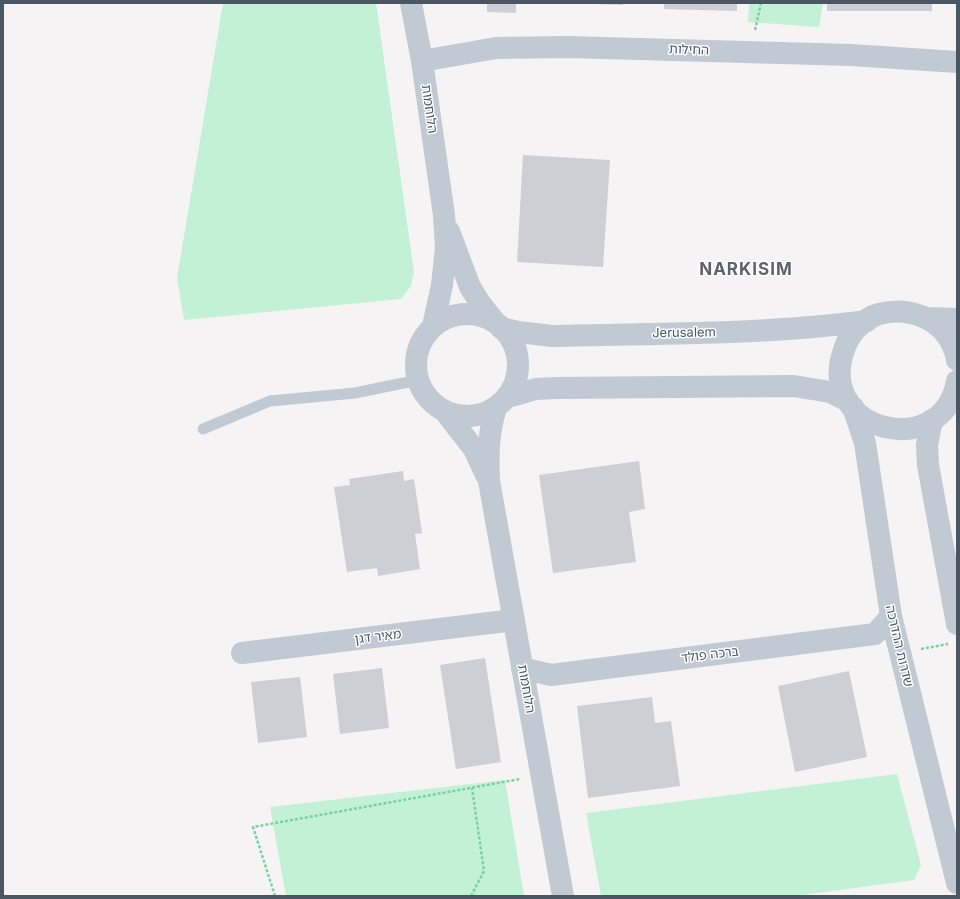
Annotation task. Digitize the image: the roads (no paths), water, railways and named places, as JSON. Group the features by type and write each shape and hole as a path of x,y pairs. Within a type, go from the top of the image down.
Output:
{"street":[{"name":"הלוחמות","path":"411,3 422,62 444,215 446,248 442,285 433,326"},
{"name":"החילות","path":"422,62 496,48 568,47 851,55 957,62"},
{"name":"הלוחמות","path":"444,215 470,287 480,303 499,325"},
{"path":"867,321 877,315 896,311 915,313 927,318 933,321 947,334 956,351 957,360"},
{"path":"502,402 516,382 518,366 516,349 508,334 499,325 481,316 464,314 448,318 433,326 422,339 416,356 415,373 421,389 431,403 446,412 462,417 480,416 502,402 536,389 794,386 830,392 850,404 858,414 874,425 894,430 914,428 932,420 946,406 956,386"},
{"path":"927,318 957,319"},
{"name":"Jerusalem","path":"499,325 518,332 560,336 775,331 814,328 867,321"},
{"name":"שדרות ההדרכה","path":"867,321 860,325 847,340 840,359 840,379 865,443 891,616 957,883"},
{"name":"הלוחמות","path":"502,402 490,426 488,481 563,896"},
{"name":"הלוחמות","path":"446,412 474,449 488,481"},
{"path":"932,420 927,445 928,465 956,615"},
{"name":"ברכה פולד","path":"522,668 551,675 875,634 891,616"},
{"name":"מאיר דגן","path":"242,653 514,620"}],"lane":[{"path":"203,429 270,401 355,393 418,380"}],"district":[{"name":"NARKISIM","path":"746,270"}]}
